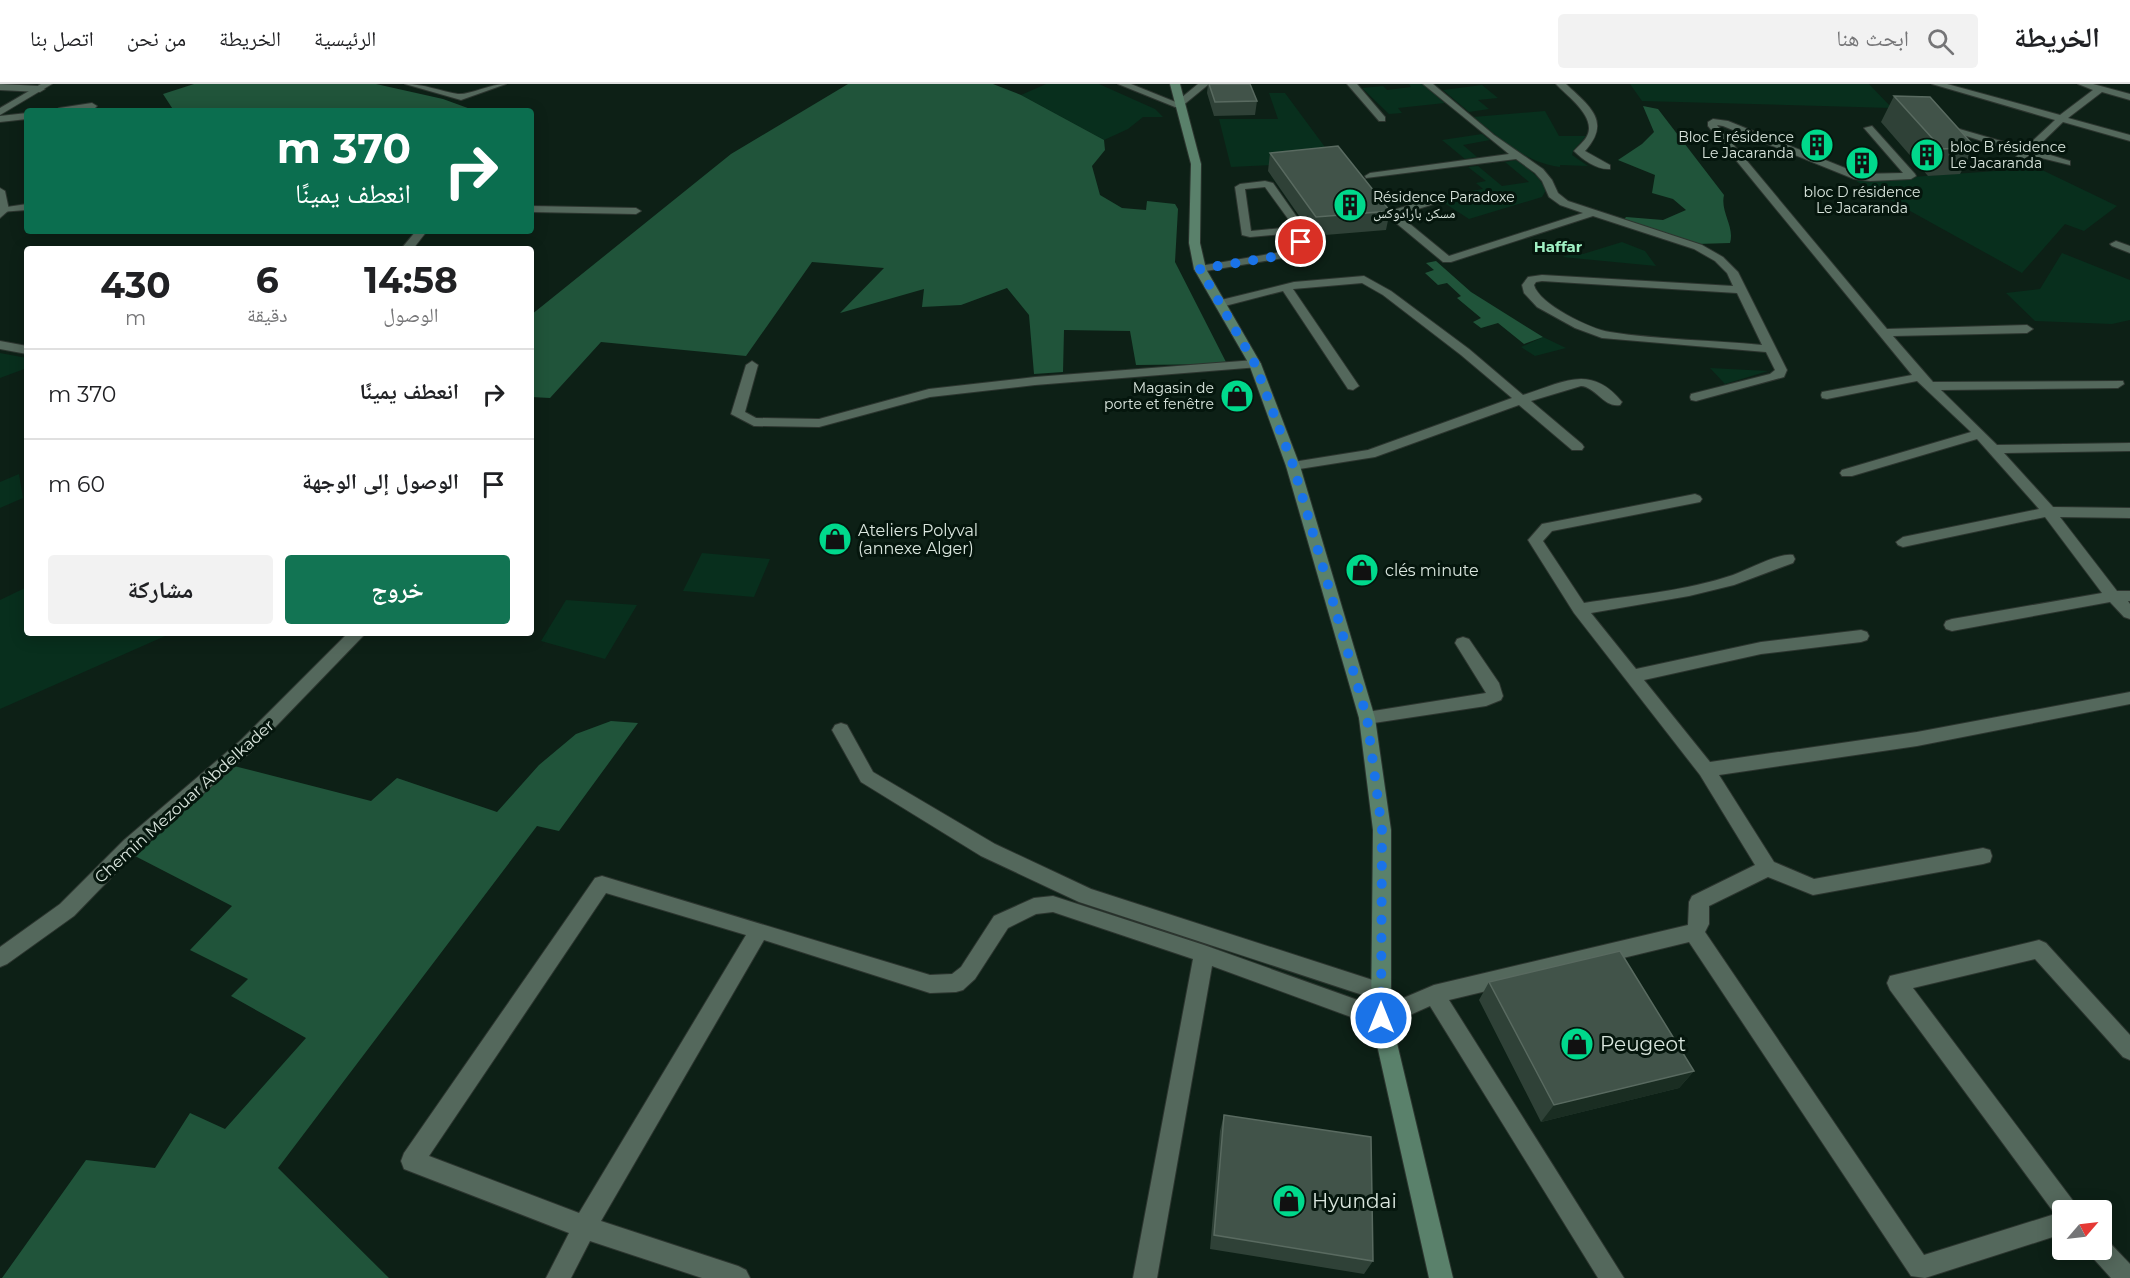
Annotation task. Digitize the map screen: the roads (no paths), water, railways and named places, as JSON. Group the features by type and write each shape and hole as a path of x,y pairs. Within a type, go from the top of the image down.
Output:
{"main road":[{"path":"1175,84 1178,105 1196,165 1195,254 1200,269 1255,364 1293,465 1367,718 1382,830 1381,1018 1441,1278"}],"street":[{"path":"410,84 461,97 501,84"},
{"path":"1123,84 1178,105 1204,84"},
{"path":"1352,84 1382,119"},
{"path":"1428,84 1516,156 1539,171 1547,180 1553,195 1564,203 1710,252 1732,272 1781,370 1780,374 1738,388 1696,398"},
{"path":"1561,84 1592,119 1593,135 1580,151 1591,160 1606,167"},
{"path":"1937,84 2129,138"},
{"path":"2083,84 2130,96"},
{"path":"0,87 44,86"},
{"path":"0,112 44,86"},
{"path":"2018,160 2061,119 2100,88"},
{"path":"2116,93 2130,91"},
{"path":"79,108 92,106"},
{"path":"0,120 24,116"},
{"path":"1869,128 1911,176 1858,177 1725,123 1713,122 1711,124 1924,381 1980,434 2049,512 2113,596 2130,613"},
{"path":"1949,129 2066,163"},
{"path":"1370,176 1516,156"},
{"path":"1269,185 1301,230 1246,233 1240,187 1269,185"},
{"path":"0,191 2,212 24,208"},
{"path":"1430,202 1394,213 1394,216 1447,260 1592,213"},
{"path":"534,209 636,212"},
{"path":"410,246 420,234"},
{"path":"1200,269 1291,254 1301,242 1312,241"},
{"path":"2116,244 2130,250"},
{"path":"1739,290 1542,278 1532,279 1528,285 1530,293 1541,304 1579,325 1606,335 1770,349"},
{"path":"1221,303 1287,288 1364,279 1387,293 1465,352 1577,447"},
{"path":"1287,288 1353,386"},
{"path":"1884,333 2026,329"},
{"path":"0,345 24,349"},
{"path":"752,365 738,414 754,422 819,423 929,393 1035,381 1255,364"},
{"path":"1827,395 1924,381 2118,384"},
{"path":"1293,465 1370,454 1520,400 1580,382 1592,383 1615,402"},
{"path":"1847,473 1980,434"},
{"path":"1993,450 2130,447"},
{"path":"1695,499 1547,527 1534,540 1581,609 1706,770 1767,868 1813,887 1983,856"},
{"path":"1903,542 2049,512 2130,513"},
{"path":"1581,609 1689,591 1734,580 1788,560"},
{"path":"1952,625 2113,596 2130,596"},
{"name":"Chemin Mezouar Abdelkader","path":"0,958 67,910 131,845 247,745 355,636"},
{"path":"1633,676 1761,648 1861,636"},
{"path":"1367,718 1486,700 1495,696 1493,687 1463,643"},
{"path":"1706,770 1917,739 2130,698"},
{"path":"841,730 867,777 988,850 1086,896 1381,992"},
{"path":"738,1278 584,1227 412,1161 602,884 930,984 956,982 969,973 1001,922 1034,906 1053,904 1204,954 1381,1018 1434,994 1694,933 1699,924 1700,902 1767,868"},
{"path":"558,1278 584,1227 759,930"},
{"path":"1694,933 1919,1268 2052,1225"},
{"path":"2059,1200 1897,983 2039,949 2130,1050"},
{"path":"1145,1278 1204,954"},
{"path":"1434,994 1612,1278"},
{"path":"2110,1260 2127,1278"}],"place":[{"name":"Bloc E résidence Le Jacaranda","path":"1817,145"},
{"name":"bloc B résidence Le Jacaranda","path":"1927,155"},
{"name":"bloc D résidence Le Jacaranda","path":"1862,163"},
{"name":"Résidence Paradoxe مسكن بارادوكس","path":"1350,205"},
{"name":"Magasin de porte et fenêtre","path":"1237,396"},
{"name":"Ateliers Polyval (annexe Alger)","path":"835,539"},
{"name":"clés minute","path":"1362,570"},
{"name":"Peugeot","path":"1577,1044"},
{"name":"Hyundai","path":"1289,1201"}],"district":[{"name":"Haffar","path":"1558,247"}]}
